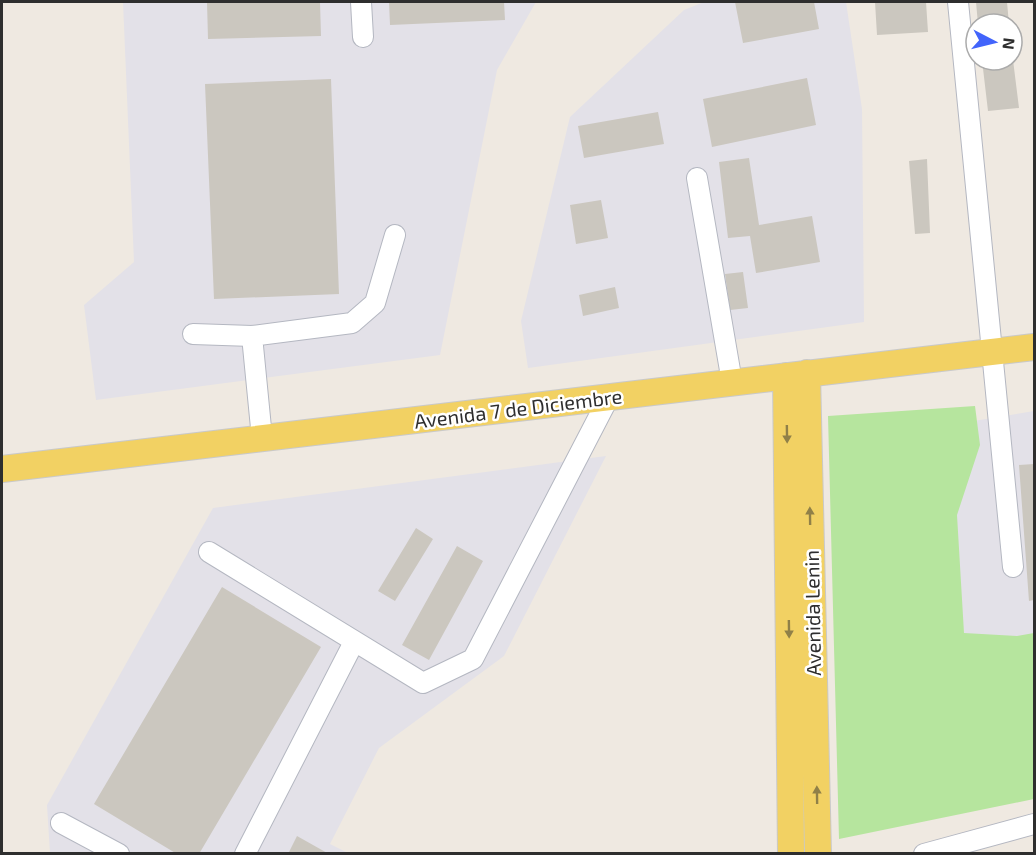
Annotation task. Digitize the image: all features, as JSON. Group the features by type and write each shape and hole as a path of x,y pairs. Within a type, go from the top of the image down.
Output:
{"main road":[{"name":"Avenida 7 de Diciembre","path":"2,469 1035,347"},
{"name":"Avenida Lenin","path":"791,854 797,375"},
{"name":"Avenida Lenin","path":"797,375 818,854"}],"street":[{"path":"361,2 363,37"},
{"path":"958,2 1013,567"},
{"path":"697,178 732,382"},
{"path":"193,334 252,336 352,323 375,303 395,235"},
{"path":"252,336 262,438"},
{"path":"209,552 423,683 473,659 609,397"},
{"path":"245,854 354,642"},
{"path":"61,823 119,854"},
{"path":"924,854 1035,824"}],"shaded area":[{"path":"123,2 536,2 497,70 440,355 96,400 84,305 134,262"},
{"path":"704,2 846,2 862,109 864,322 528,368 521,321 570,117 684,10"},
{"path":"1034,411 1034,665 964,633 931,428"},
{"path":"606,456 504,656 379,748 330,844 348,853 50,853 47,805 213,508"}],"green space":[{"path":"975,406 980,445 957,515 964,633 1017,636 1034,633 1034,799 839,839 828,416"}],"building":[{"path":"207,2 320,2 321,36 208,39"},
{"path":"389,2 504,2 505,20 390,25"},
{"path":"735,2 814,2 819,29 743,43"},
{"path":"875,2 926,2 928,32 877,35"},
{"path":"976,2 1007,2 1008,12 977,12"},
{"path":"983,72 1014,72 1019,108 988,111"},
{"path":"807,78 816,125 712,147 703,99"},
{"path":"331,79 339,294 214,299 205,84"},
{"path":"658,112 664,144 584,158 578,126"},
{"path":"749,158 759,225 812,216 820,262 756,273 750,236 728,238 719,162"},
{"path":"927,159 930,233 915,234 909,161"},
{"path":"601,200 608,238 576,244 570,205"},
{"path":"743,272 748,308 730,310 725,274"},
{"path":"615,287 619,308 583,316 579,295"},
{"path":"1034,464 1034,600 1029,601 1019,465"},
{"path":"416,528 433,539 395,601 378,591"},
{"path":"457,546 483,561 429,660 402,645"},
{"path":"222,587 321,647 199,854 177,854 94,804"},
{"path":"297,836 329,854 288,854"}]}
